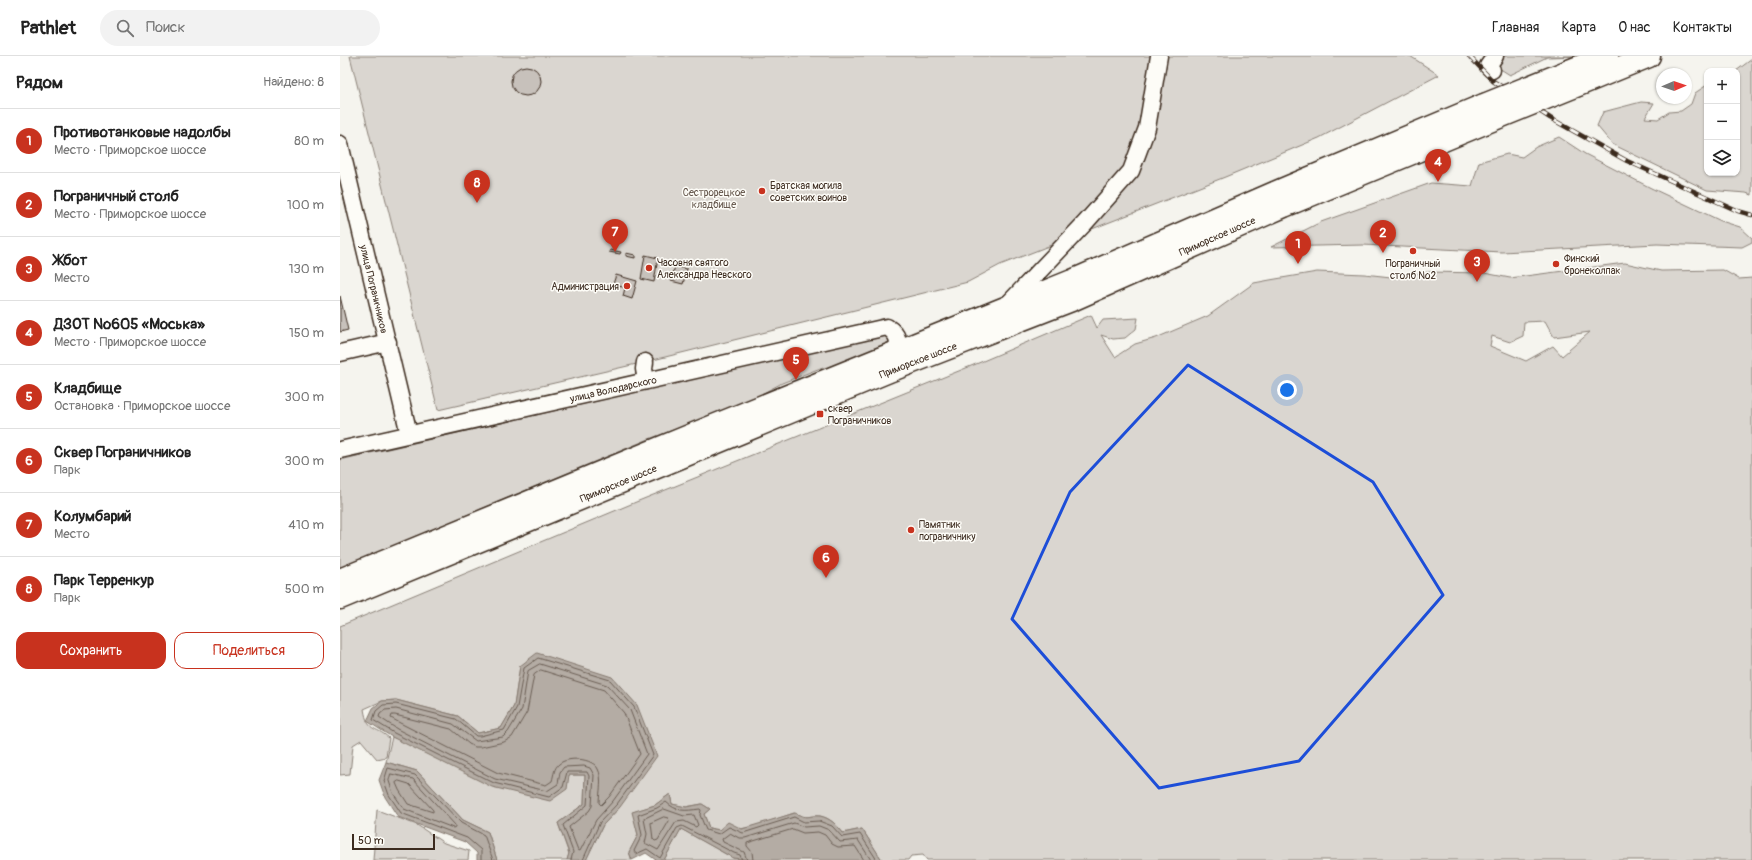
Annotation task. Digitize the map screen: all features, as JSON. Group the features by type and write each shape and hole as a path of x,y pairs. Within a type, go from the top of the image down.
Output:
{"highway":[{"path":"1574,78 1607,56"},
{"path":"1489,112 1574,78 1649,56"},
{"name":"Приморское шоссе","path":"340,580 1072,281 1280,190 1489,112"},
{"name":"Приморское шоссе","path":"340,598 889,371 1074,299 1284,206 1489,112"}],"street":[{"path":"1004,308 1081,228 1130,171 1147,128 1159,56"},
{"name":"улица Пограничников","path":"340,144 409,434"},
{"name":"улица Володарского","path":"340,450 887,328 894,331 898,336 898,342 894,353"},
{"path":"340,353 388,342"},
{"path":"644,362 646,381"}],"highlighted area":[{"path":"1188,365 1373,482 1443,595 1299,761 1159,788 1012,619 1070,492"}],"green space":[{"name":"Сестрорецкое кладбище","path":"350,56 1410,56 1439,75 1319,138 1225,177 1000,265 968,282 645,362 438,410"},
{"path":"1495,56 1582,56 1547,57 1510,75 1494,65"},
{"path":"1752,59 1752,195 1746,193 1707,190 1612,144 1597,126 1603,112 1641,102 1654,103 1645,118 1658,119 1669,112 1681,111 1692,104 1695,93 1704,87 1704,176 1740,176 1740,68"},
{"path":"1559,137 1585,154 1651,188 1721,221 1740,227 1752,238 1752,242 1742,247 1657,244 1502,252 1363,245 1271,247 1321,222 1431,183 1472,186 1479,162 1507,154 1522,157 1536,147"},
{"path":"1625,263 1661,271 1723,270 1739,279 1752,278 1752,860 927,860 923,855 911,856 908,860 882,860 862,829 843,833 833,822 824,817 805,817 794,813 763,824 742,829 720,830 709,828 704,814 710,809 702,804 686,807 672,804 670,794 655,805 633,812 638,835 629,852 632,860 586,860 603,825 620,807 520,666 514,706 501,728 478,733 458,716 396,700 382,701 364,709 367,722 372,728 389,738 386,757 377,759 361,740 353,745 350,774 340,775 340,626 636,502 976,364 1091,315 1097,328 1103,320 1138,318 1136,329 1125,338 1113,339 1101,335 1115,357 1135,344 1156,338 1208,316 1254,283 1317,272 1391,277 1428,272 1484,273 1510,278","holes":["1545,321 1554,337 1590,332 1562,356 1553,346 1526,361 1490,346 1492,336 1510,342 1523,336 1524,322"]},
{"path":"884,335 889,337 890,343 886,347 825,370 823,367 782,383 743,404 649,439 340,568 340,460"},
{"path":"392,737 407,743 568,775 585,775 584,804 558,823 569,854 567,860 497,860 488,832 463,820 417,771 386,762"},
{"path":"377,810 417,825 444,843 469,851 468,860 373,860"},
{"path":"681,829 733,858 756,860 664,860"}],"water":[{"path":"537,653 612,677 637,705 657,756 620,807 603,825 586,860 567,860 569,853 558,823 584,804 585,775 569,775 567,789 550,801 492,787 392,737 367,721 373,708 382,701 396,700 458,716 478,733 501,728 514,706 520,666"},
{"path":"386,762 417,771 463,820 488,832 497,860 477,860 477,853 465,842 398,817 385,797 379,780"},
{"path":"670,794 672,804 686,807 702,804 710,809 704,814 709,828 719,830 728,822 742,829 795,813 806,817 824,817 833,822 843,833 862,829 882,860 756,860 733,858 681,829 664,860 656,860 646,853 632,860 629,852 638,835 632,812 655,805"}],"building":[{"path":"526,66 536,71 541,81 536,91 526,96 516,91 511,81 516,71"},
{"path":"610,250 621,252 620,254 609,252"},
{"path":"626,253 635,255 635,258 626,256"},
{"name":"Часовня святого Александра Невского","path":"645,255 658,258 654,282 641,279"},
{"path":"675,266 687,269 683,284 671,281"},
{"name":"Администрация","path":"616,275 637,281 632,299 623,296 625,288 613,284"},
{"path":"340,296 348,330 340,332"}],"railway":[{"path":"1469,56 1493,81 1550,118 1627,161 1738,211 1752,215"}],"place":[{"name":"ДЗОТ №605 «Моська»","path":"1438,182"},
{"name":"Братская могила советских воинов","path":"762,191"},
{"name":"Парк Терренкур","path":"477,203"},
{"name":"Пограничный столб №2","path":"1413,251"},
{"name":"Колумбарий","path":"615,252"},
{"name":"Пограничный столб","path":"1383,253"},
{"name":"Противотанковые надолбы","path":"1298,264"},
{"name":"Финский бронеколпак","path":"1556,264"},
{"name":"Часовня святого Александра Невского","path":"649,268"},
{"name":"Жбот","path":"1477,282"},
{"name":"Администрация","path":"627,286"},
{"name":"Кладбище","path":"796,380"},
{"name":"сквер Пограничников","path":"820,414"},
{"name":"Памятник пограничнику","path":"911,530"},
{"name":"Сквер Пограничников","path":"826,578"}]}
